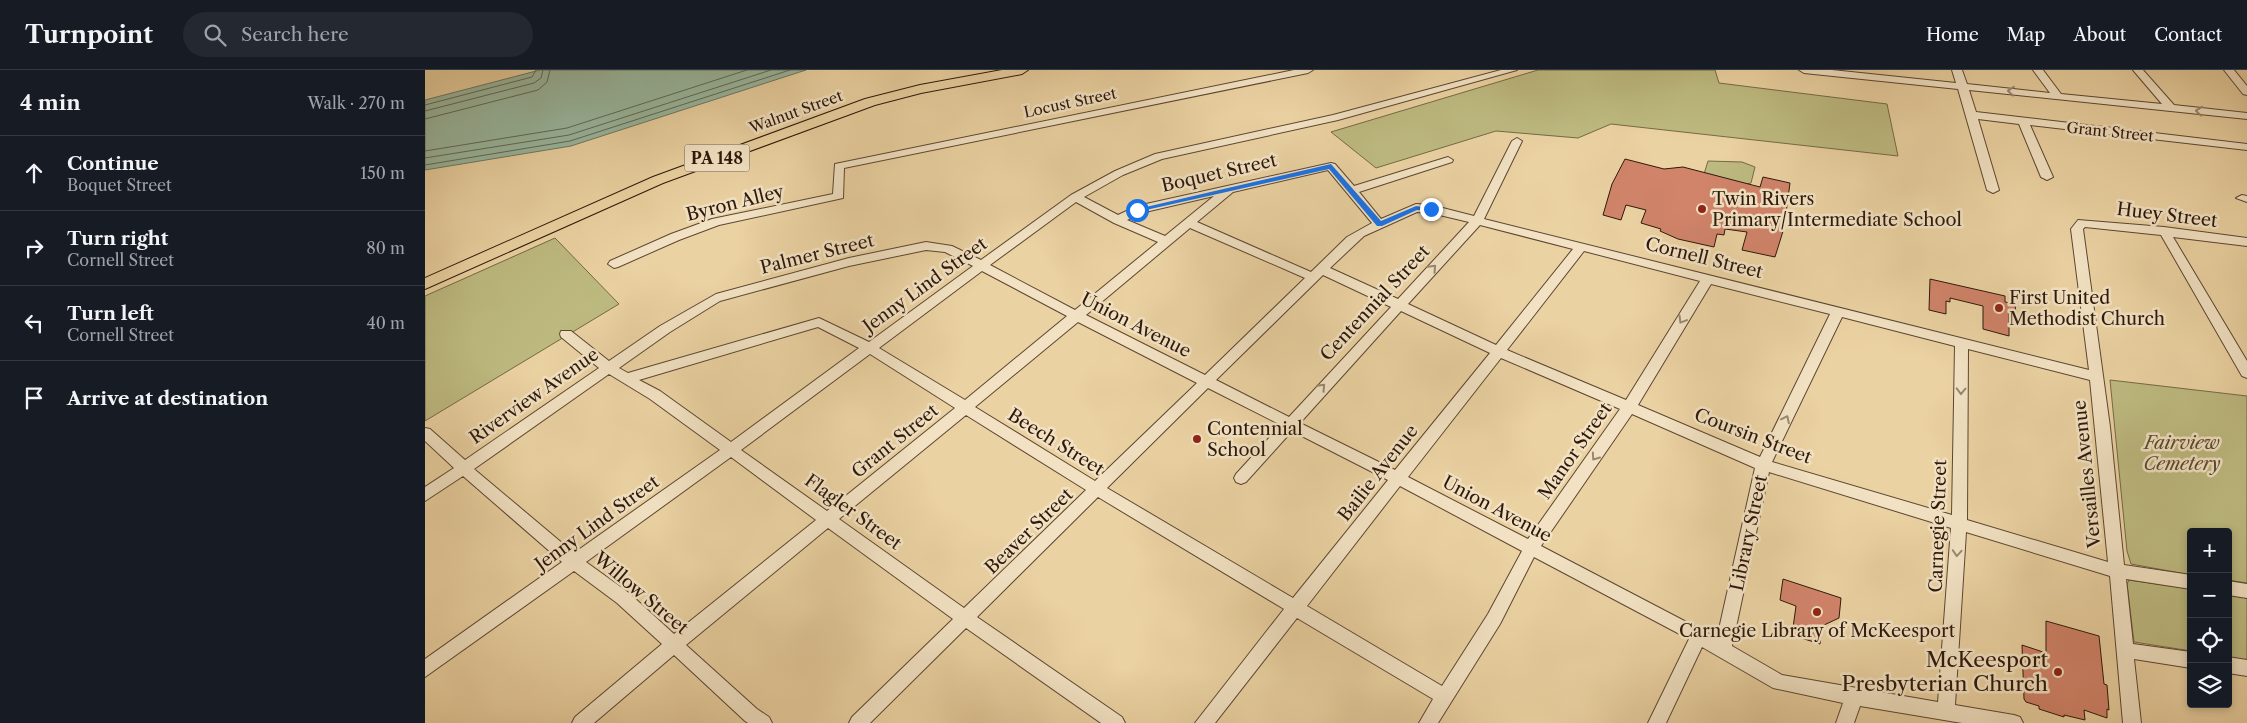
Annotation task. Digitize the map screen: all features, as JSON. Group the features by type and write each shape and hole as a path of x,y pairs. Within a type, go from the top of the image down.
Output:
{"main road":[{"name":"Walnut Street","path":"425,284 658,180 755,144 896,95 1014,71"}],"street":[{"name":"Locust Street","path":"839,196 839,166 1308,70"},
{"name":"Jenny Lind Street","path":"425,669 730,450 1075,197 1119,173 1159,156 1334,118 1487,73 1512,70"},
{"path":"1804,70 2247,116"},
{"path":"1957,70 1993,190"},
{"path":"2038,70 2058,96"},
{"path":"2138,70 2171,108"},
{"path":"2229,70 2247,92"},
{"name":"Grant Street","path":"1972,115 2245,150"},
{"path":"2024,122 2047,177"},
{"name":"Centennial Street","path":"1241,478 1289,423 1477,221 1517,140"},
{"path":"1380,225 1351,191 1449,160"},
{"name":"Boquet Street","path":"1118,220 1137,210 1331,166 1351,191"},
{"name":"Grant Street","path":"581,723 672,645 965,408 1075,315 1232,187"},
{"name":"Byron Alley","path":"614,264 675,237 716,222 839,196"},
{"path":"1075,197 1118,220 1167,241"},
{"name":"Cornell Street","path":"1380,225 1416,208 1431,209 2095,376"},
{"name":"Coursin Street","path":"1189,223 1398,306 1763,465 2117,571 2187,581"},
{"name":"Huey Street","path":"2082,223 2247,242"},
{"name":"Versailles Avenue","path":"2082,223 2077,229 2103,427 2132,723"},
{"name":"Beaver Street","path":"859,723 1317,273 1360,232 1380,225"},
{"path":"2164,231 2247,373"},
{"name":"Palmer Street","path":"665,329 716,298 849,262 926,246 947,250 982,266"},
{"name":"Bailie Avenue","path":"1204,723 1293,608 1352,538 1397,478 1581,247"},
{"name":"Union Avenue","path":"982,266 1207,383 1397,478 1699,636 1779,682 1854,697 2014,723"},
{"name":"Manor Street","path":"1428,723 1493,619 1531,548 1629,408 1708,278"},
{"name":"Library Street","path":"1723,651 1763,465 1838,311"},
{"name":"Beech Street","path":"628,378 819,322 869,347 1098,490 1293,608 1445,696"},
{"name":"Riverview Avenue","path":"425,495 665,329"},
{"name":"Flagler Street","path":"566,334 609,368 628,378 776,480 1116,723"},
{"name":"Carnegie Street","path":"1946,711 1959,523 1962,342"},
{"name":"Willow Street","path":"425,433 465,467 499,500 573,562 623,598 672,645 751,715 763,723"},
{"path":"2232,589 2247,591"},
{"path":"1657,723 1699,636"},
{"path":"2124,650 2187,659"},
{"path":"2232,666 2247,668"},
{"path":"1845,723 1854,697"}],"green space":[{"path":"1538,70 1715,70 1719,83 1887,104 1898,156 1611,124 1578,138 1496,131 1376,168 1331,132"},
{"path":"1708,161 1742,162 1755,167 1751,183 1746,184 1704,174"},
{"path":"555,238 619,304 425,421 425,296"},
{"name":"Fairview Cemetery","path":"2110,380 2247,396 2247,583 2232,581 2232,528 2187,528 2187,574 2131,564 2127,551"},
{"path":"2129,580 2187,588 2187,650 2134,642 2127,584"},
{"path":"2232,596 2247,598 2247,660 2232,658"}],"water":[{"path":"540,70 806,70 571,146 425,170 425,100"}],"building":[{"name":"Twin Rivers Primary/Intermediate School","path":"1625,159 1664,169 1683,167 1760,187 1763,177 1790,183 1784,228 1775,257 1742,250 1747,232 1725,229 1724,235 1717,234 1714,247 1678,239 1660,231 1661,229 1641,223 1646,210 1626,205 1621,220 1603,215 1612,184"},
{"name":"First United Methodist Church","path":"1930,279 2005,296 2005,302 2015,304 2016,315 2009,313 2009,336 1983,329 1983,306 1950,298 1950,302 1946,301 1946,314 1929,310"},
{"name":"Carnegie Library of McKeesport","path":"1783,579 1841,598 1839,618 1822,626 1820,644 1792,635 1796,606 1780,600"},
{"name":"McKeesport Presbyterian Church","path":"2046,621 2099,636 2104,684 2107,685 2109,710 2107,709 2107,718 2084,710 2085,720 2064,715 2064,717 2039,709 2039,706 2026,702 2024,699 2022,645 2046,653"}],"place":[{"name":"Twin Rivers Primary/Intermediate School","path":"1702,209"},
{"name":"First United Methodist Church","path":"1999,308"},
{"name":"Contennial School","path":"1197,439"},
{"name":"Carnegie Library of McKeesport","path":"1817,612"},
{"name":"McKeesport Presbyterian Church","path":"2058,672"}],"route":[{"path":"1137,210 1331,166 1380,225 1416,208 1431,209"}]}
